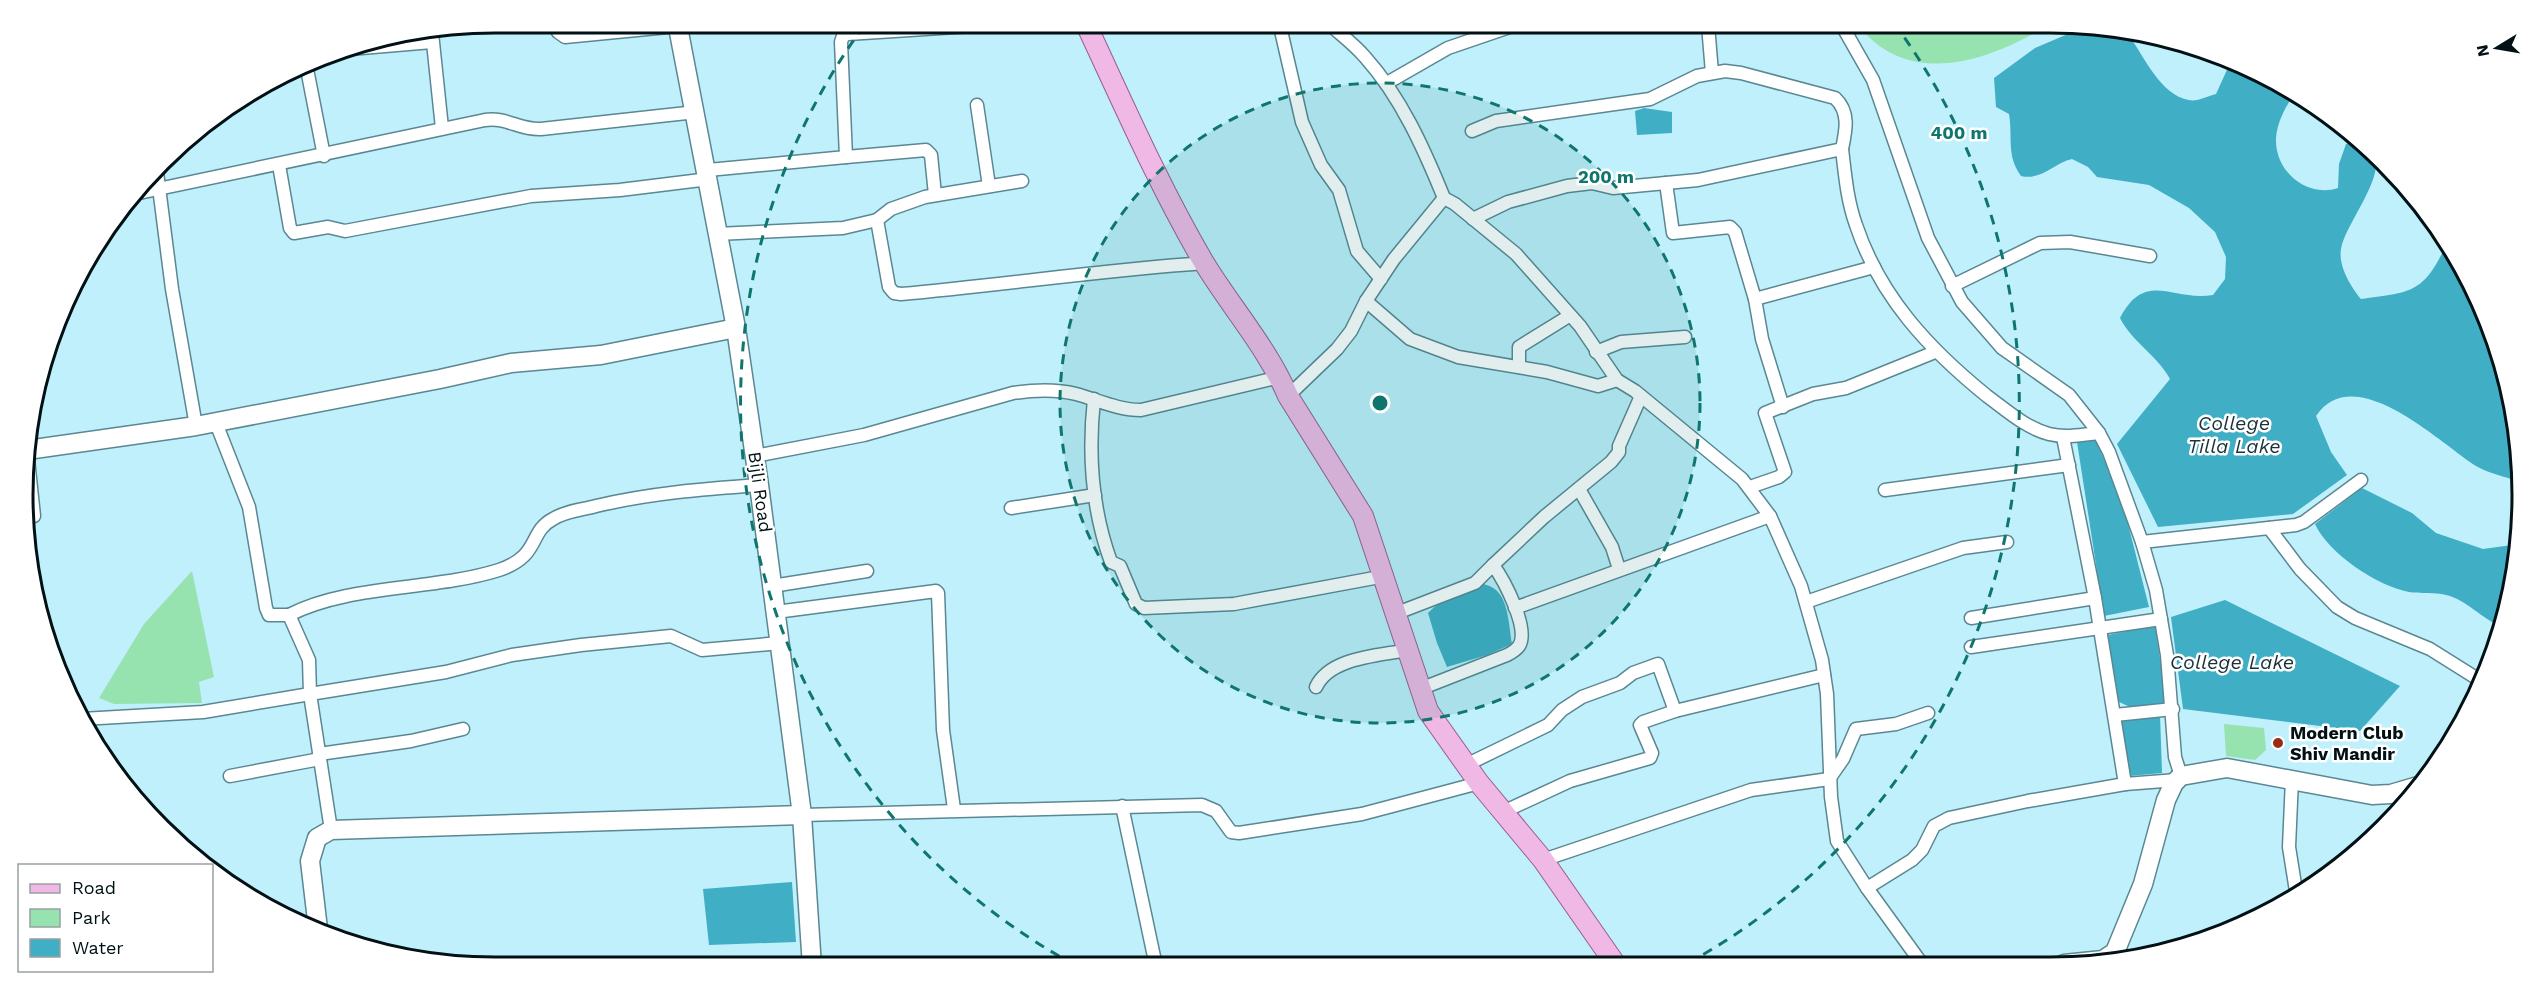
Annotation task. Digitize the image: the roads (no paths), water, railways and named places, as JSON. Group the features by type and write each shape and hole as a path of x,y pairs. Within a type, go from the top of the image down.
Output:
{"main road":[{"path":"1090,33 1175,212 1205,263 1280,377 1288,396 1363,516 1397,613 1420,689 1437,725 1479,783 1543,860 1610,957"}],"street":[{"path":"559,33 565,37 600,33"},
{"name":"Bijli Road","path":"680,33 736,328 755,456 802,815 811,957"},
{"path":"846,157 841,57 843,36 884,33"},
{"path":"1281,33 1302,122 1321,165 1339,190 1354,246 1381,279"},
{"path":"1339,33 1364,55 1387,83 1424,152 1444,198 1516,254 1580,326 1617,380 1641,396 1750,487 1770,516 1806,602 1824,675 1827,694 1829,779 1837,841 1867,888 1918,957"},
{"path":"1387,83 1448,48 1492,33"},
{"path":"1709,33 1712,73"},
{"path":"1846,33 1873,80 1920,219 1952,286 1976,321 2002,348 2069,395 2099,434 2109,452 2142,543 2161,619 2179,778 2166,800 2143,884 2119,952"},
{"path":"432,38 442,128"},
{"path":"308,73 324,156"},
{"path":"1472,131 1496,121 1650,99 1697,76 1712,73 1741,73 1835,98 1843,105 1846,115 1842,149 1849,200 1856,225 1874,267 1899,311 1935,352 2013,415 2038,430 2063,437 2099,434"},
{"path":"977,105 989,186"},
{"path":"145,193 324,156 442,128 499,118 520,127 541,129 696,112"},
{"path":"1473,219 1508,202 1568,186 1592,183 1613,188 1718,177 1842,149"},
{"path":"279,165 290,228 294,233 330,227 345,231 531,196 620,190 708,175 846,157 926,150 931,155 935,195"},
{"path":"158,179 172,290 196,426"},
{"path":"717,234 832,230 877,220 891,209 935,195 1022,180"},
{"path":"1666,183 1673,233 1730,227 1735,232 1755,299 1762,339 1783,407"},
{"path":"1288,396 1337,349 1351,331 1366,301 1408,240 1444,198"},
{"path":"877,220 890,287 894,293 901,294 1005,284 1090,272 1205,263"},
{"path":"1952,286 2040,243 2070,242 2150,256"},
{"path":"1755,299 1874,267"},
{"path":"1366,301 1410,339 1458,357 1519,367 1598,386 1617,380"},
{"path":"1519,367 1519,346 1569,316"},
{"path":"36,449 216,423 511,363 601,355 736,328"},
{"path":"1596,352 1621,342 1685,337"},
{"path":"1750,487 1779,477 1785,472 1765,413 1813,394 1846,388 1935,352"},
{"path":"755,456 864,435 1013,393 1032,391 1061,393 1094,399 1125,410 1141,410 1280,377"},
{"path":"1397,613 1475,583 1544,517 1579,489 1619,449 1641,396"},
{"path":"1094,399 1090,441 1095,495 1111,562 1120,566 1133,599 1144,608 1234,604 1384,576"},
{"path":"216,423 247,499 266,608 269,615 273,616 290,615 319,602 446,583 499,570 529,553 544,526 561,515 669,491 759,485"},
{"path":"2063,437 2119,715 2125,784"},
{"path":"1885,490 2069,465"},
{"path":"2142,543 2304,522 2361,480"},
{"path":"1579,489 1612,547 1619,569"},
{"path":"1011,508 1095,495"},
{"path":"34,512 34,516"},
{"path":"1515,608 1770,516"},
{"path":"2269,528 2300,569 2337,607 2355,618 2430,649 2475,677"},
{"path":"1806,602 1963,548 2007,542"},
{"path":"1420,689 1517,649 1521,644 1511,593 1493,565"},
{"path":"772,586 867,571"},
{"path":"776,612 887,596 936,591 938,593 943,730 954,809"},
{"path":"1971,618 2095,598"},
{"path":"290,615 309,660 310,694 331,830"},
{"path":"1971,647 2161,619"},
{"path":"92,719 203,712 446,672 512,655 581,645 671,636 702,650 726,650 780,643"},
{"path":"1316,687 1325,674 1336,668 1407,650"},
{"path":"1466,765 1548,725 1562,710 1582,697 1620,683 1633,673 1658,664 1675,711"},
{"path":"1503,812 1570,781 1650,758 1652,753 1640,725 1675,711 1824,675"},
{"path":"2119,715 2173,709"},
{"path":"1543,860 1751,790 1829,779 1843,759 1856,729 1896,724 1928,713"},
{"path":"230,776 463,729"},
{"path":"1867,888 1912,860 1922,850 1934,826 1949,818 2028,801 2125,784 2179,778 2227,768 2372,795 2391,794 2406,790"},
{"path":"2292,779 2289,847 2295,886"},
{"path":"317,922 310,861 312,844 316,838 331,830 954,809 1210,806 1216,811 1224,826 1231,832 1239,833 1362,814 1479,783"},
{"path":"1122,806 1154,957"}],"water":[{"name":"College Tilla Lake","path":"2069,34 2132,41 2161,83 2179,97 2189,100 2199,100 2216,94 2228,68 2254,81 2290,101 2278,126 2277,151 2287,172 2304,186 2326,190 2338,188 2339,164 2346,144 2349,143 2355,148 2375,167 2370,187 2341,249 2341,262 2346,276 2361,299 2393,294 2415,287 2423,281 2443,252 2477,318 2496,375 2508,435 2511,479 2476,466 2396,411 2374,400 2352,396 2332,401 2316,416 2331,452 2347,475 2293,514 2158,527 2117,444 2170,379 2165,370 2125,327 2120,318 2130,303 2150,291 2198,296 2213,295 2225,279 2226,257 2215,232 2189,208 2149,185 2097,177 2088,167 2072,159 2035,176 2021,176 2013,161 2009,114 1996,107 1994,78 2035,48"},
{"path":"1644,108 1672,112 1672,133 1637,135 1635,111"},
{"path":"2088,436 2096,441 2122,500 2149,607 2104,616 2077,442"},
{"path":"2362,488 2412,513 2436,533 2483,549 2509,545 2503,585 2494,622 2454,597 2409,592 2383,583 2342,557 2321,535 2315,524"},
{"path":"1480,584 1490,586 1502,597 1508,615 1512,644 1487,655 1447,667 1428,613 1446,599"},
{"name":"College Lake","path":"2225,600 2400,686 2360,731 2183,709 2171,617"},
{"path":"2155,625 2167,706 2130,707 2117,701 2108,635"},
{"path":"2160,714 2162,773 2129,776 2121,715"},
{"path":"792,882 796,942 709,945 703,889"}],"place":[{"name":"Modern Club Shiv Mandir","path":"2278,743"}]}
